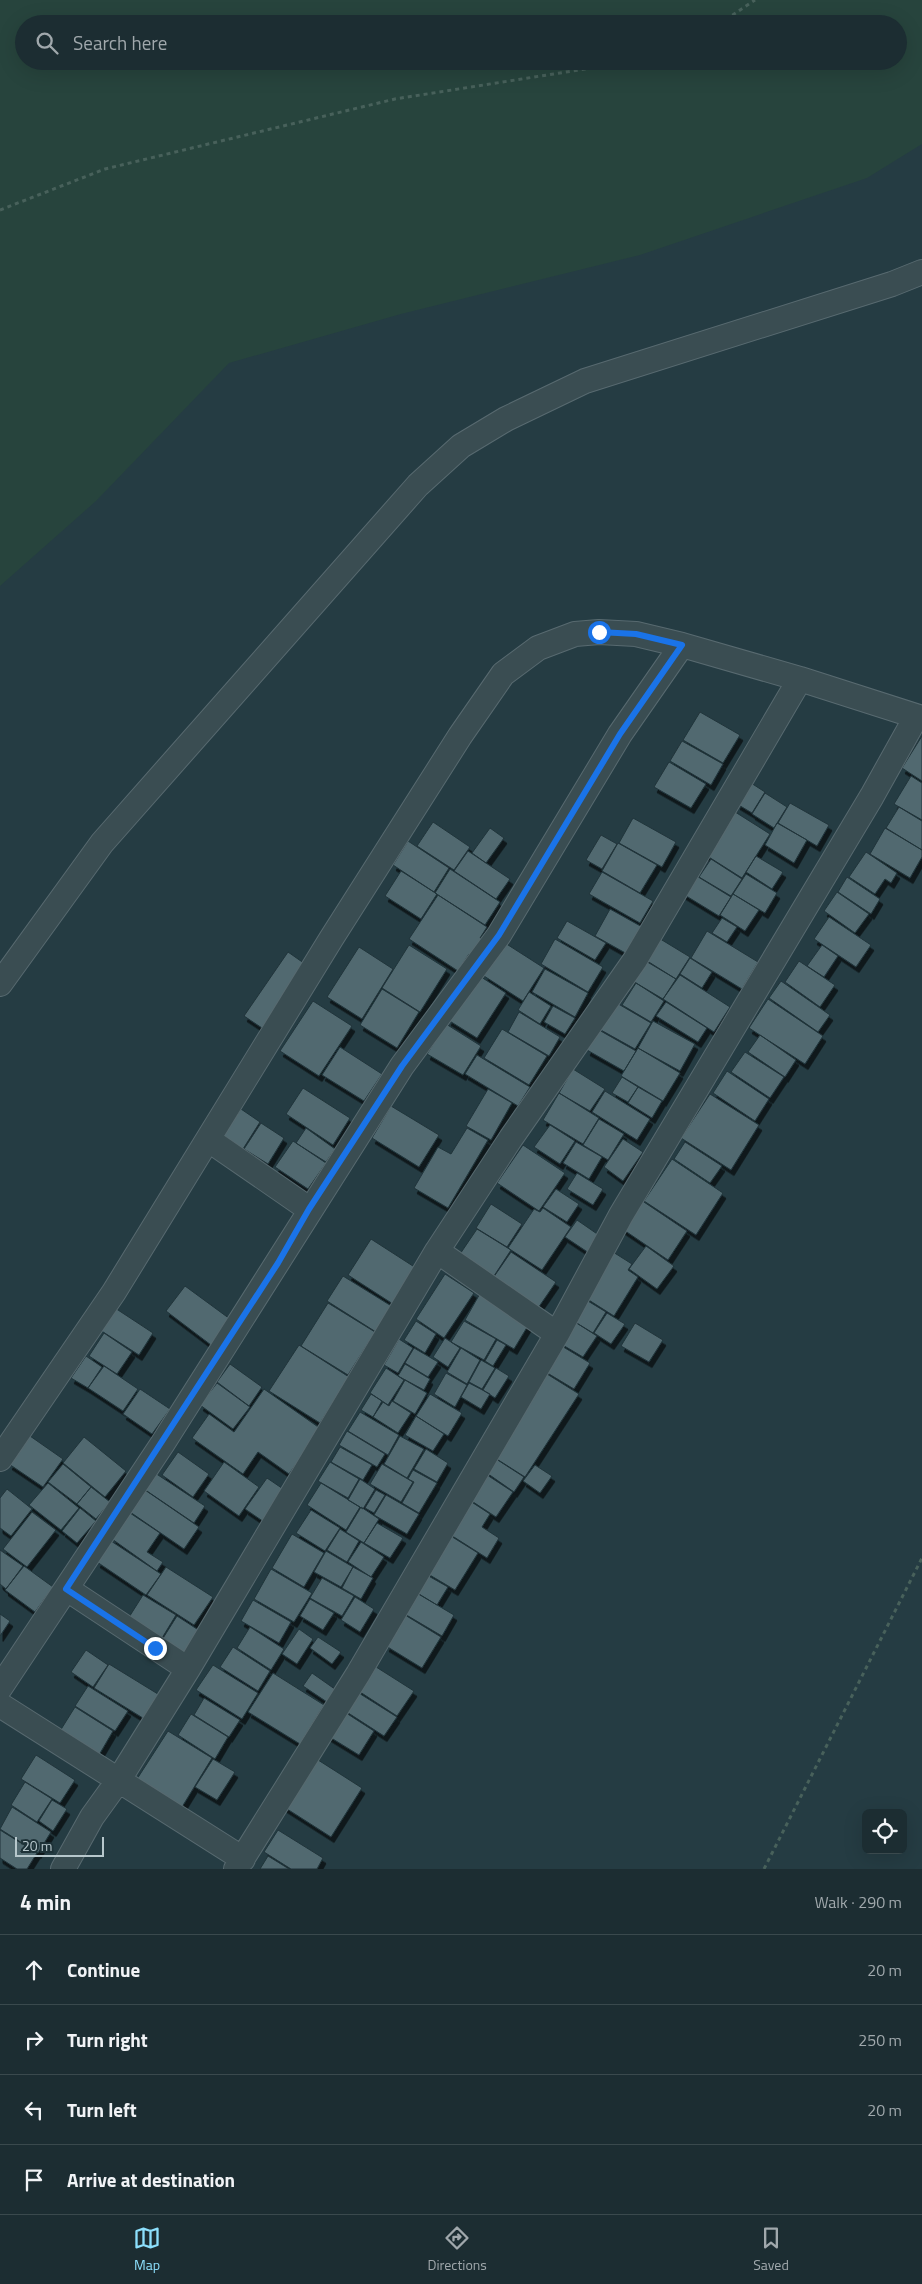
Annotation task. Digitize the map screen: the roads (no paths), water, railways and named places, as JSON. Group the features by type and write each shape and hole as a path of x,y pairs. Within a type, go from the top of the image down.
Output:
{"street":[{"path":"0,984 102,843 418,485 461,446 506,419 584,381 892,284 922,272"},
{"path":"0,1459 114,1292 209,1140 330,939 460,736 503,674 538,648 575,634 599,632 636,634 682,645 800,679 919,717 621,1215 557,1334 358,1674 240,1864 118,1781 0,1705"},
{"path":"0,1688 278,1263 309,1209 402,1066 499,935 620,734 682,645"},
{"path":"62,1869 92,1817 118,1781 188,1669 438,1251 512,1138 635,960 800,679"},
{"path":"209,1140 309,1209"},
{"path":"438,1251 557,1334"},
{"path":"66,1589 188,1669"}]}
